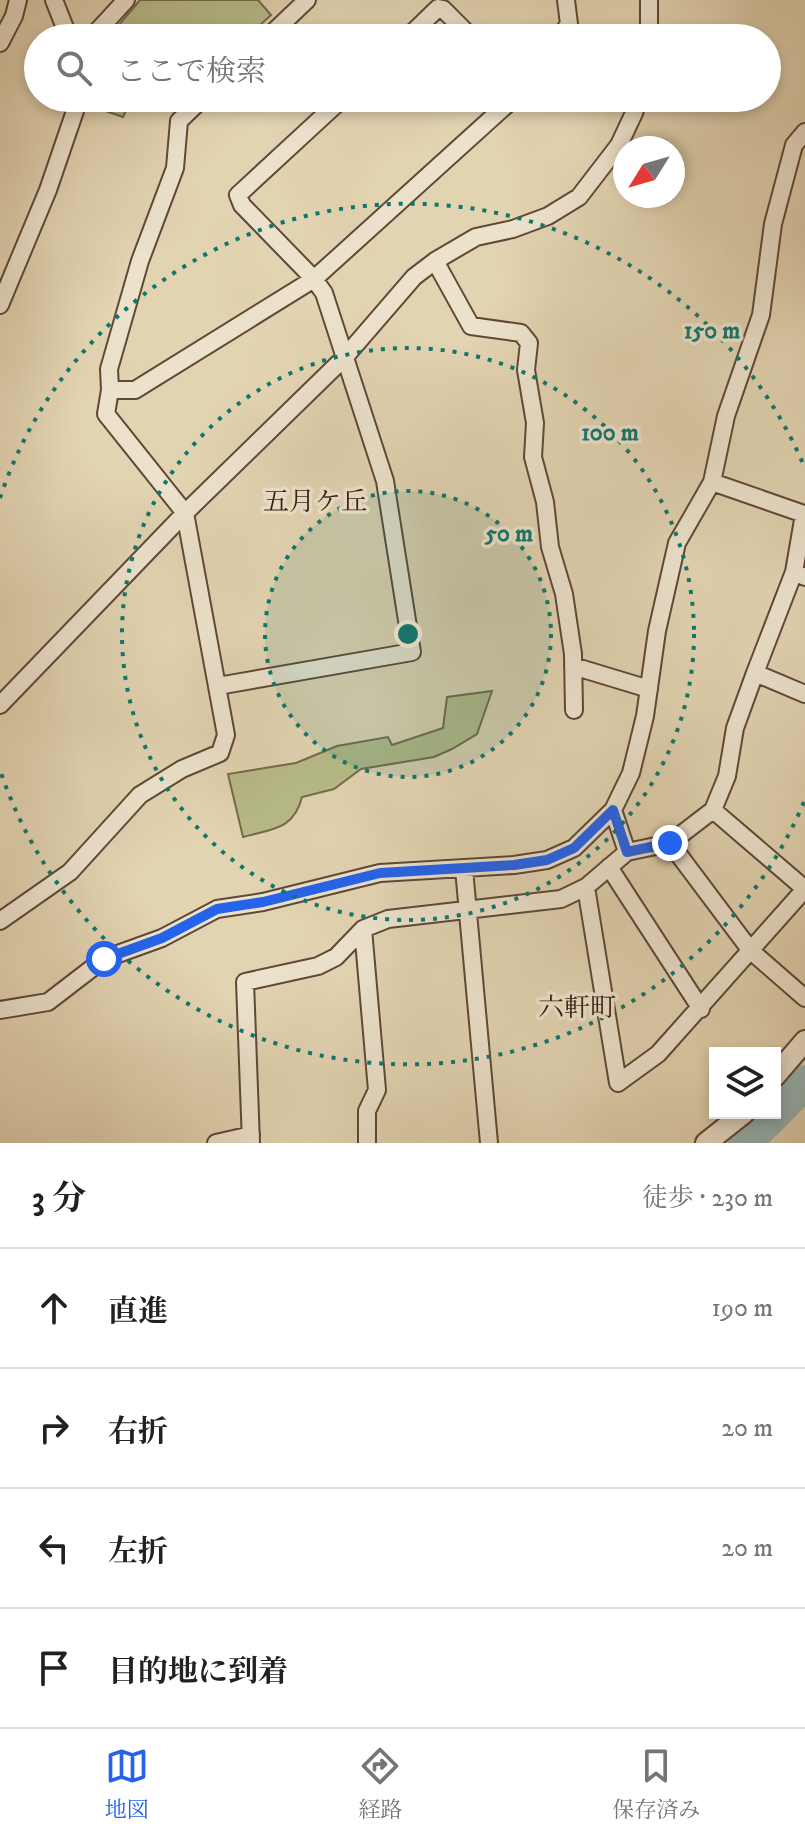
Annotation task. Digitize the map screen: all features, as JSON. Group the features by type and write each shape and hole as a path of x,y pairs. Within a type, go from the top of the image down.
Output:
{"street":[{"path":"0,43 14,16 18,0"},
{"path":"54,0 63,24"},
{"path":"104,24 126,0"},
{"path":"282,24 307,0"},
{"path":"566,0 569,24"},
{"path":"649,0 649,24"},
{"path":"421,24 438,8 458,24"},
{"path":"0,305 48,190 75,112"},
{"path":"0,921 70,872 140,795 182,769 220,753 226,735 185,513 106,414 109,369 140,261 175,168 179,121 188,112"},
{"path":"218,686 412,652 385,481 324,293 242,205 238,195 328,112"},
{"path":"110,390 135,390 314,279 499,112"},
{"path":"0,705 185,513 344,358 414,277 476,237 513,229 548,216 579,197 619,145 634,112"},
{"path":"0,1010 48,1002 104,959 162,938 217,909 263,902 380,873 464,869 547,860 574,848 613,810 631,773 645,716 657,631 677,543 712,482 726,416 761,315 776,211 794,145 805,132"},
{"path":"435,261 471,326 521,333 529,343 526,370 535,423 533,457 545,502 550,547 564,594 573,666 574,710"},
{"path":"216,1143 251,1139 245,982 318,966 336,957 363,929 388,919 561,899 586,887 627,852 670,843 713,810 727,776 735,728 755,673 799,574 804,514 712,482"},
{"path":"573,666 649,689"},
{"path":"755,673 805,694"},
{"path":"613,810 627,852"},
{"path":"586,887 618,1083 658,1054 805,889 713,810"},
{"path":"670,843 751,951 805,998"},
{"path":"609,867 701,1009"},
{"path":"464,869 489,1143"},
{"path":"363,929 377,1090 367,1111 367,1143"},
{"path":"781,1069 805,1041"},
{"path":"706,1143 736,1119"}],"green space":[{"path":"140,0 258,0 271,15 261,24 120,24"},
{"path":"108,112 125,112 123,117"},
{"path":"492,691 477,734 452,749 434,757 361,769 334,789 302,797 287,822 272,830 243,837 228,774 296,763 337,746 388,737 392,745 443,728 447,697"}],"waterway":[{"path":"781,1107 805,1082"},
{"path":"744,1143 769,1119"}],"district":[{"name":"五月ケ丘","path":"315,502"},
{"name":"六軒町","path":"577,1008"}],"route":[{"path":"104,959 162,938 217,909 263,902 380,873 514,865 547,860 574,848 613,810 627,852 670,843"}]}
